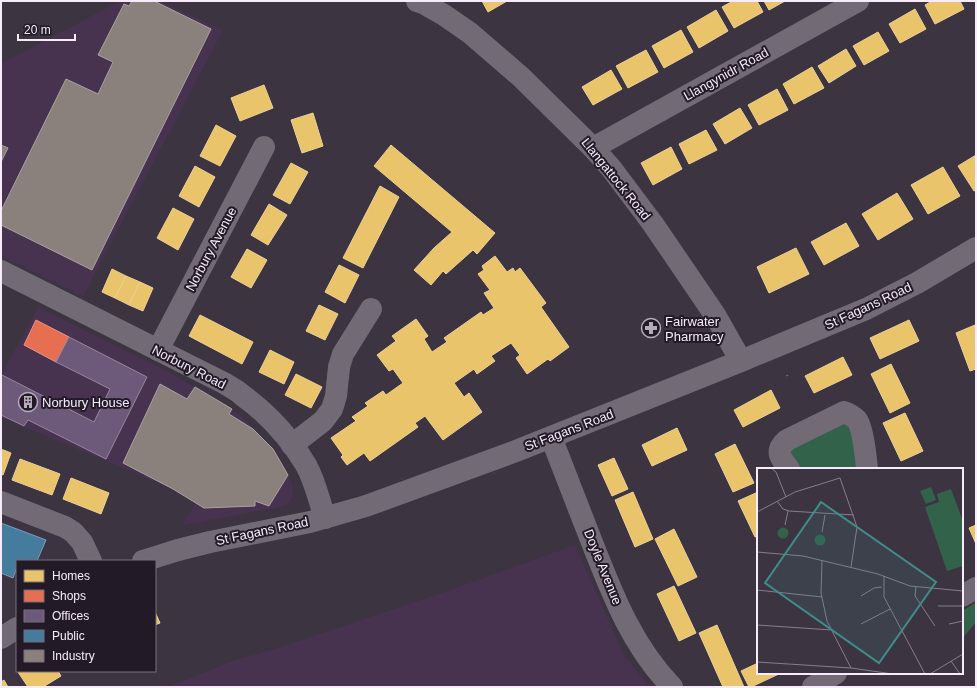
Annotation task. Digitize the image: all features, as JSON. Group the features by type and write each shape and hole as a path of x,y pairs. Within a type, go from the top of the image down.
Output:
{"street":[{"name":"Llangattock Road","path":"417,1 444,14 470,33 521,77 593,148 611,168 653,224 715,316 741,361"},
{"name":"Llangynidr Road","path":"593,148 858,1"},
{"name":"Norbury Avenue","path":"158,350 264,147"},
{"name":"St Fagans Road","path":"146,560 210,542 310,522 366,506 551,437 866,309 918,283 976,248"},
{"name":"Norbury Road","path":"1,271 158,350 241,394 280,430 306,465 325,518"},
{"path":"292,445 323,421 332,409 336,396 339,367 343,354 371,309"},
{"path":"788,468 779,453 781,445 787,440 844,412 851,414 860,427 867,468"},
{"name":"Doyle Avenue","path":"551,437 609,586 624,618 637,643 661,676 672,687"},
{"path":"1,502 65,527 82,542 91,560"},
{"path":"963,595 976,588"},
{"path":"1,638 16,629"},
{"path":"813,687 834,674"}],"shaded area":[{"path":"120,1 160,1 223,30 83,296 1,255 1,64"},
{"path":"38,307 165,370 240,415 273,449 288,475 292,484 293,496 288,504 280,507 182,525 196,503 174,489 1,417 1,376"},
{"path":"575,545 625,657 650,687 167,687 233,661 281,647 442,593"}],"green space":[{"path":"839,423 846,424 850,427 860,468 797,468 789,454 792,447"},
{"path":"976,603 976,622 963,638 963,610"}],"building: Homes":[{"path":"482,1 507,1 488,12"},
{"path":"733,1 757,1 763,12 734,28 722,7"},
{"path":"764,1 785,1 769,10"},
{"path":"932,1 960,1 964,9 935,24 925,5"},
{"path":"915,9 926,29 900,43 889,24"},
{"path":"716,10 728,31 699,48 687,27"},
{"path":"681,30 693,52 664,68 652,46"},
{"path":"878,32 889,51 864,65 853,46"},
{"path":"846,49 856,66 829,83 818,66"},
{"path":"646,50 658,72 628,88 616,66"},
{"path":"812,67 824,88 794,104 783,84"},
{"path":"611,70 622,89 593,105 582,87"},
{"path":"264,85 273,108 240,121 231,98"},
{"path":"777,89 788,110 759,125 748,105"},
{"path":"740,108 752,128 725,144 713,124"},
{"path":"313,113 323,146 302,153 291,120"},
{"path":"216,125 236,136 220,166 200,156"},
{"path":"706,130 717,150 689,164 679,144"},
{"path":"391,145 495,233 477,254 473,250 446,274 443,271 431,285 414,270 434,248 452,232 374,166"},
{"path":"671,147 682,169 653,185 641,163"},
{"path":"976,155 976,190 974,191 958,166"},
{"path":"291,163 308,172 290,204 273,195"},
{"path":"195,166 215,177 199,207 179,196"},
{"path":"943,167 960,196 928,214 911,185"},
{"path":"380,186 399,197 363,268 343,258"},
{"path":"897,193 913,219 878,240 862,214"},
{"path":"269,204 287,215 268,245 251,235"},
{"path":"173,208 194,219 178,250 157,238"},
{"path":"846,223 859,246 824,265 811,242"},
{"path":"796,248 809,274 769,293 757,267"},
{"path":"247,249 267,260 251,288 231,277"},
{"path":"495,256 507,272 513,268 515,272 520,268 546,303 541,307 569,347 550,361 548,359 527,374 516,358 520,355 511,343 491,356 495,361 477,374 474,369 454,383 464,397 469,393 482,412 443,440 425,416 415,423 418,427 370,461 364,453 347,465 341,457 343,455 331,438 356,421 352,417 368,406 365,403 383,391 386,395 403,383 393,369 389,371 377,355 396,341 392,336 416,319 428,336 424,339 432,352 447,342 444,338 481,312 483,315 494,308 484,293 490,290 478,274 484,270 482,266"},
{"path":"339,265 359,275 345,303 325,292"},
{"path":"112,269 126,276 115,298 102,292"},
{"path":"126,276 140,282 129,305 115,298"},
{"path":"140,282 153,288 143,311 129,305"},
{"path":"319,305 338,314 325,340 306,331"},
{"path":"200,315 253,342 242,364 189,336"},
{"path":"909,320 919,341 880,359 870,338"},
{"path":"975,325 976,369 970,371 956,333"},
{"path":"270,350 294,362 284,384 259,372"},
{"path":"843,357 852,375 814,393 805,376"},
{"path":"891,364 910,403 890,413 871,374"},
{"path":"296,374 322,387 311,408 285,395"},
{"path":"771,390 780,408 743,427 734,410"},
{"path":"905,413 923,451 901,461 883,423"},
{"path":"677,428 687,450 652,466 642,445"},
{"path":"735,444 754,483 733,492 715,454"},
{"path":"1,449 11,453 3,475 1,474"},
{"path":"614,458 628,489 612,496 598,465"},
{"path":"20,459 60,474 52,495 12,480"},
{"path":"71,478 109,493 101,514 63,499"},
{"path":"633,492 653,539 635,547 615,500"},
{"path":"757,492 757,536 755,537 738,501"},
{"path":"976,525 976,544 969,528"},
{"path":"674,529 697,577 678,586 655,539"},
{"path":"674,586 696,633 679,641 657,594"},
{"path":"156,614 160,623 156,625"},
{"path":"717,625 744,687 723,687 699,633"},
{"path":"757,663 757,674 779,674 749,687 741,671"},
{"path":"18,672 59,672 61,676 43,687 28,687"},
{"path":"4,680 8,687 1,687 1,682"}],"building: Shops":[{"path":"36,320 69,337 56,362 24,345"}],"building: Offices":[{"name":"Norbury House","path":"69,337 147,377 106,459 28,420 24,426 1,415 2,375 94,422 110,389 56,362"}],"building: Public":[{"path":"1,523 46,540 37,560 16,560 16,570 13,578 1,573"}],"building: Industry":[{"path":"132,1 154,1 211,29 92,270 1,225 1,211 66,79 98,94 113,62 98,55 124,4 129,6"},
{"path":"1,145 8,148 1,162"},
{"path":"160,384 187,399 195,387 232,409 229,414 253,429 273,449 288,475 269,506 255,501 255,506 204,508 173,489 123,463"}],"place":[{"name":"Fairwater Pharmacy","path":"651,328"},
{"name":"Norbury House","path":"28,402"}]}
